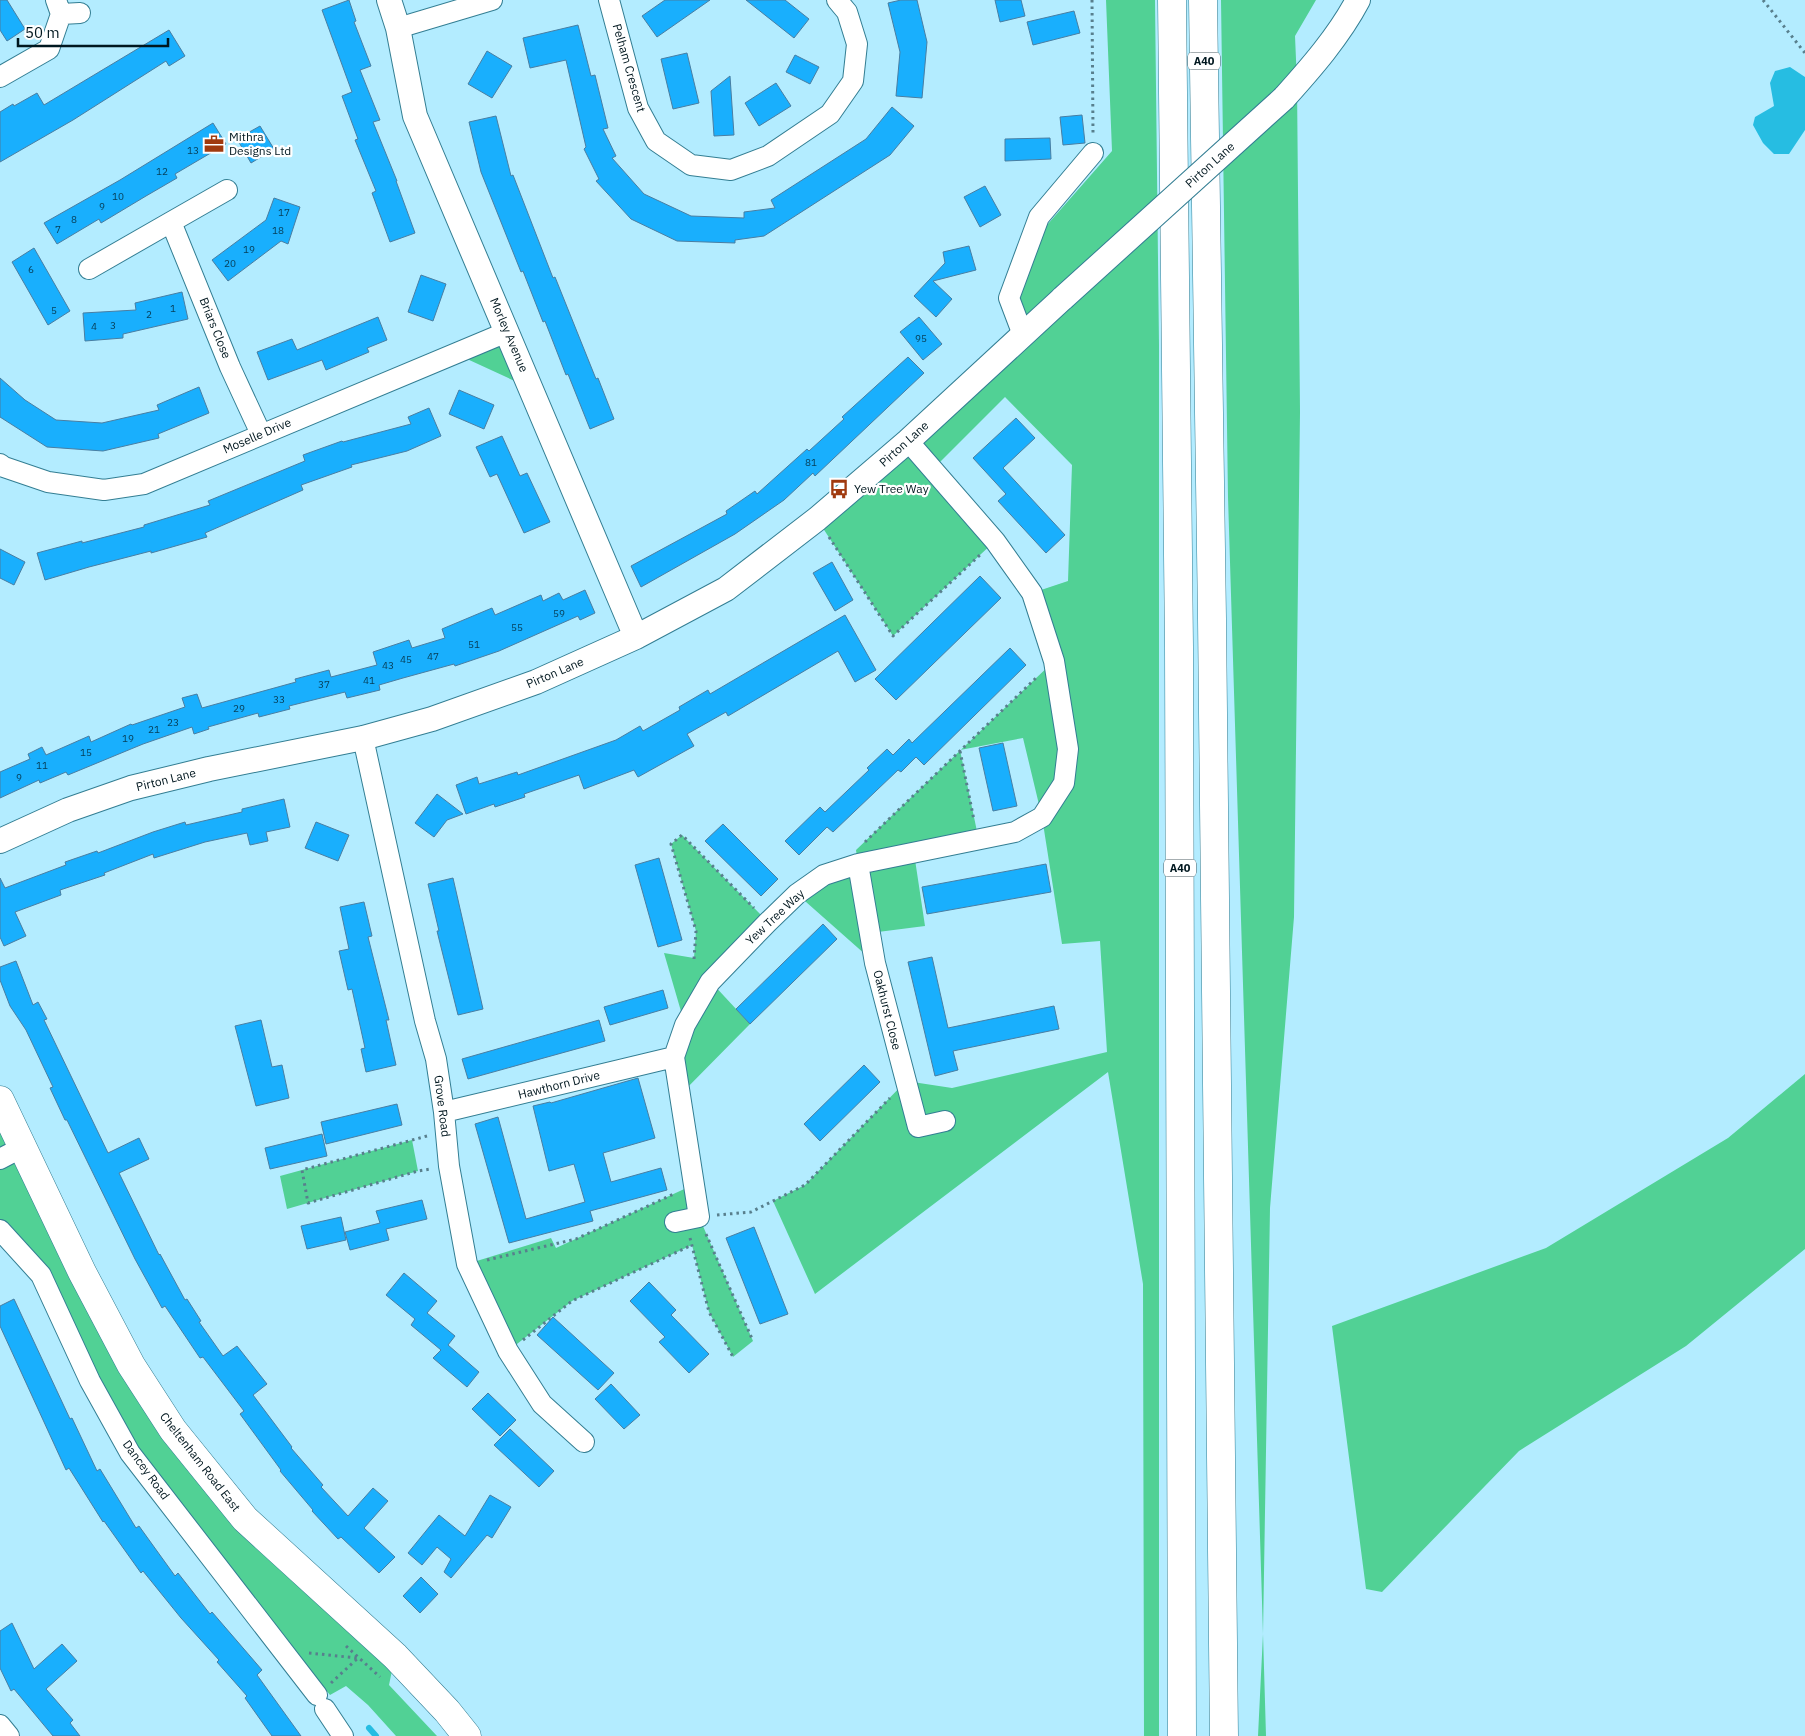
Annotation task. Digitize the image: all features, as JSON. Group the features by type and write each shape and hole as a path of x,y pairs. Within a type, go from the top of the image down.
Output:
{"main road":[{"name":"A40","path":"1172,0 1179,647 1182,1736"},
{"name":"A40","path":"1203,0 1224,1736"},
{"name":"Cheltenham Road East","path":"0,1100 11,1153 82,1272 127,1357 173,1430 245,1519 394,1656 447,1711 467,1736"}],"street":[{"name":"Morley Avenue","path":"389,0 398,28 415,116 636,637"},
{"path":"398,28 492,0"},
{"name":"Pelham Crescent","path":"609,0 638,108 656,141 690,164 731,170 768,156 830,114 852,81 857,44 847,12 837,0"},
{"name":"Pirton Lane","path":"0,841 68,810 131,788 209,769 363,738 432,719 536,682 636,637 726,589 817,519 908,441 1284,98 1317,59 1358,0"},
{"path":"0,77 48,49 65,9"},
{"path":"1023,335 1009,298 1039,217 1093,153"},
{"path":"88,269 227,190"},
{"name":"Briars Close","path":"171,222 230,367 261,434"},
{"name":"Moselle Drive","path":"0,464 48,482 104,490 144,484 507,332"},
{"name":"Yew Tree Way","path":"687,1220 694,1185 674,1057 685,1025 710,982 797,894 824,876 858,864 979,841 1015,832 1042,817 1064,783 1068,749 1054,661 1032,593 995,541 908,441"},
{"name":"Grove Road","path":"363,738 425,1020 436,1059 449,1166 467,1264 508,1351 542,1404 584,1442"},
{"name":"Oakhurst Close","path":"858,864 876,963 918,1127 945,1121"},
{"name":"Hawthorn Drive","path":"445,1122 674,1057"},
{"name":"Dancey Road","path":"0,1230 41,1275 90,1381 130,1453 283,1650 343,1736"},
{"path":"0,1725 9,1736"}],"path":[{"path":"1092,0 1093,153"},
{"path":"1763,0 1805,53"},
{"path":"817,519 893,636 995,541"},
{"path":"858,864 856,850 1054,661"},
{"path":"959,750 979,841"},
{"path":"694,959 696,931 671,844 682,835 768,922"},
{"path":"687,1220 752,1212 805,1185 906,1081"},
{"path":"445,1122 302,1170 308,1203 418,1171 449,1166"},
{"path":"467,1264 576,1239 694,1185"},
{"path":"687,1220 709,1312 732,1357"},
{"path":"687,1220 753,1341"},
{"path":"508,1351 572,1301 692,1245"},
{"path":"283,1650 358,1658 321,1702"}],"green space":[{"path":"1106,0 1155,0 1159,345 1159,1736 1144,1736 1143,1284 1108,1072 815,1294 773,1201 805,1185 906,1081 952,1088 1107,1052 1100,941 1062,944 1042,817 1023,738 961,750 1054,661 1032,593 1068,581 1072,465 1005,397 933,469 995,541 893,636 817,519 1023,335 1009,298 1047,225 1112,151"},
{"path":"1221,0 1316,0 1295,36 1300,412 1294,917 1270,1208 1263,1634 1228,497"},
{"path":"507,332 532,389 454,353"},
{"path":"960,751 979,841 914,853 925,926 870,933 875,963 797,894 858,864 856,850"},
{"path":"682,835 768,922 711,982 750,1024 679,1096 685,1025 664,953 694,958 696,931 671,844"},
{"path":"1805,1074 1805,1249 1686,1346 1519,1451 1382,1592 1366,1589 1332,1326 1546,1248 1728,1138"},
{"path":"0,1100 173,1430 395,1656 389,1685 437,1736 396,1736 368,1705 346,1686 330,1695 130,1453 41,1275 0,1237"},
{"path":"412,1140 418,1171 287,1209 280,1176"},
{"path":"693,1185 699,1217 753,1341 733,1357 709,1312 692,1245 572,1301 508,1351 467,1264 551,1238 556,1248"},
{"path":"1263,1634 1266,1736 1258,1736"}],"water":[{"path":"1790,67 1805,77 1805,130 1789,154 1774,154 1763,143 1753,125 1755,117 1774,106 1770,83 1775,71"}],"building":[{"path":"0,0 7,0 25,29 7,41 0,30"},
{"path":"349,0 356,21 354,22 371,66 360,70 380,120 373,122 397,181 415,233 390,242 372,193 376,191 355,140 358,139 342,96 352,92 322,10"},
{"path":"665,0 710,0 657,37 642,16"},
{"path":"746,0 785,0 809,19 794,38"},
{"path":"901,0 917,0 927,42 922,98 896,96 900,52 888,3"},
{"path":"995,0 1021,0 1025,16 1000,22"},
{"path":"1074,11 1080,33 1033,45 1027,22"},
{"path":"578,25 591,76 595,75 608,128 603,129 616,156 612,158 644,194 691,216 744,218 744,212 775,208 771,200 866,139 892,107 914,126 890,155 764,236 735,240 735,243 677,241 631,219 596,181 599,179 584,149 586,147 566,60 530,68 523,38"},
{"path":"169,30 185,56 169,66 166,61 73,120 0,162 0,112 37,93 44,105"},
{"path":"487,51 512,66 492,98 468,84"},
{"path":"687,53 699,103 673,109 661,59"},
{"path":"795,55 819,67 810,84 786,72"},
{"path":"730,76 734,135 714,136 711,91"},
{"path":"776,83 791,106 759,126 745,103"},
{"path":"1082,115 1085,143 1063,145 1060,117"},
{"path":"496,116 511,176 513,175 553,278 555,277 614,419 590,429 545,321 543,322 523,271 521,272 481,172 469,122"},
{"path":"213,123 226,144 175,174 177,178 101,223 99,219 57,244 44,223 120,180"},
{"path":"260,126 274,149 251,163 237,139"},
{"path":"1050,138 1051,159 1005,161 1005,139"},
{"path":"985,186 1001,215 980,227 964,197"},
{"path":"274,198 300,207 288,244 281,241 228,281 212,260 266,220"},
{"path":"969,246 976,270 933,281 952,299 936,317 914,296 945,263 943,252"},
{"path":"34,248 70,311 48,325 12,262"},
{"path":"421,275 446,284 433,321 408,312"},
{"path":"182,292 188,319 123,334 123,338 85,341 83,313 136,310 135,303"},
{"path":"378,317 387,340 367,348 369,352 326,370 322,360 268,380 257,352 292,339 297,350"},
{"path":"919,317 942,344 923,360 900,332"},
{"path":"908,357 924,373 815,476 813,473 784,500 735,534 641,587 631,566 727,514 726,511 755,491 757,494 807,449 809,451 844,419 842,417"},
{"path":"0,378 25,400 56,420 102,423 159,410 157,405 199,387 209,413 158,434 159,438 103,451 47,447 0,417"},
{"path":"459,390 494,405 484,429 449,414"},
{"path":"429,408 441,436 407,451 351,465 352,467 301,485 303,490 205,533 207,537 45,580 37,553 144,527 144,525 210,505 208,501 305,461 303,455 342,441 411,424 408,417"},
{"path":"1016,418 1035,438 1003,468 1065,535 1046,553 998,501 1006,494 973,458"},
{"path":"502,436 520,476 527,473 550,522 524,533 497,474 490,477 476,447"},
{"path":"0,549 25,562 14,585 0,578"},
{"path":"832,562 853,600 835,611 813,573"},
{"path":"980,576 1001,598 896,700 875,679"},
{"path":"585,590 595,613 580,620 578,616 499,651 455,666 454,664 379,685 380,690 347,698 345,692 289,706 290,709 259,717 258,713 208,727 209,729 194,734 192,727 143,744 68,775 66,772 40,783 39,780 0,798 0,772 30,759 28,754 42,747 46,755 89,736 91,742 131,724 185,707 182,698 197,694 202,708 296,682 295,679 329,670 331,677 377,665 373,652 409,640 412,648 445,638 442,629 492,608 495,615 541,595 543,601 559,593 563,600"},
{"path":"845,615 876,670 855,682 838,651 728,716 726,712 687,734 694,746 638,777 634,770 584,789 579,775 524,794 525,797 495,807 494,804 466,814 456,785 477,777 479,784 517,772 518,775 616,740 640,726 643,731 680,710 679,707 708,690 710,694"},
{"path":"1010,648 1026,665 924,765 916,757 901,772 898,770 833,832 827,827 799,855 785,841 820,807 825,812 869,770 867,768 887,749 893,755 909,739 912,743"},
{"path":"1003,743 1017,806 993,811 979,748"},
{"path":"437,794 463,814 447,820 434,837 415,823"},
{"path":"284,799 290,827 266,832 268,841 250,845 247,833 205,842 154,858 153,854 104,873 105,875 60,890 61,895 15,912 26,936 4,946 0,937 0,878 5,888 66,865 65,862 97,851 98,853 153,832 185,822 186,825 242,812 242,809"},
{"path":"316,822 349,835 338,861 305,848"},
{"path":"723,824 778,879 761,896 705,841"},
{"path":"659,858 682,940 658,947 635,865"},
{"path":"1046,864 1051,892 927,914 922,887"},
{"path":"453,878 483,1009 458,1015 437,931 439,931 428,884"},
{"path":"364,902 372,936 368,937 389,1020 386,1020 396,1065 366,1072 361,1049 365,1048 352,989 348,990 339,951 349,949 340,907"},
{"path":"823,924 837,939 750,1024 736,1009"},
{"path":"932,957 948,1028 1054,1006 1059,1029 953,1051 958,1070 935,1076 908,962"},
{"path":"16,961 33,1005 38,1002 47,1019 44,1020 108,1153 139,1138 149,1159 119,1173 159,1255 185,1300 187,1299 201,1321 199,1322 223,1356 237,1346 267,1384 253,1395 291,1448 323,1485 321,1487 348,1516 373,1488 388,1501 364,1528 395,1557 379,1573 341,1537 338,1539 312,1511 280,1471 240,1414 244,1411 203,1357 200,1358 165,1306 162,1308 135,1259 67,1120 65,1120 50,1088 53,1087 26,1030 10,1006 0,980 0,967"},
{"path":"663,990 668,1008 610,1025 604,1007"},
{"path":"261,1020 272,1067 282,1065 289,1098 256,1106 235,1026"},
{"path":"599,1020 605,1041 468,1079 462,1059"},
{"path":"864,1065 880,1082 820,1141 804,1124"},
{"path":"638,1078 655,1138 603,1153 611,1182 661,1168 667,1190 590,1211 593,1221 509,1243 475,1124 498,1117 526,1219 585,1202 574,1164 549,1171 533,1106 551,1103"},
{"path":"397,1104 402,1125 326,1144 321,1122"},
{"path":"322,1134 327,1156 270,1169 265,1148"},
{"path":"422,1200 427,1219 386,1229 389,1240 350,1250 345,1232 380,1223 376,1211"},
{"path":"341,1217 346,1240 307,1249 301,1226"},
{"path":"754,1227 788,1314 760,1324 726,1238"},
{"path":"404,1273 437,1301 427,1313 455,1336 448,1345 479,1372 467,1387 433,1358 441,1350 411,1325 415,1319 386,1295"},
{"path":"649,1282 676,1310 671,1315 709,1354 689,1373 659,1342 665,1337 630,1301"},
{"path":"14,1299 70,1419 72,1418 97,1471 100,1469 136,1528 139,1526 175,1576 178,1573 210,1614 212,1612 262,1670 257,1675 301,1736 272,1736 245,1698 247,1696 217,1662 219,1660 181,1618 143,1571 141,1573 103,1522 69,1468 66,1470 0,1326 0,1306"},
{"path":"553,1317 614,1373 598,1390 537,1335"},
{"path":"611,1384 640,1415 624,1429 595,1399"},
{"path":"488,1393 516,1420 500,1436 472,1409"},
{"path":"510,1429 554,1471 539,1487 494,1445"},
{"path":"490,1495 511,1507 492,1538 487,1535 451,1578 444,1572 451,1559 437,1547 422,1565 408,1553 439,1515 465,1536"},
{"path":"421,1577 438,1594 420,1613 403,1596"},
{"path":"12,1623 34,1669 62,1644 77,1661 46,1689 73,1720 70,1723 80,1736 53,1736 14,1689 11,1691 0,1668 0,1631"}],"waterway":[{"path":"369,1728 376,1736"}],"place":[{"name":"Mithra Designs Ltd","path":"214,144"},
{"name":"Yew Tree Way","path":"839,489"}]}
